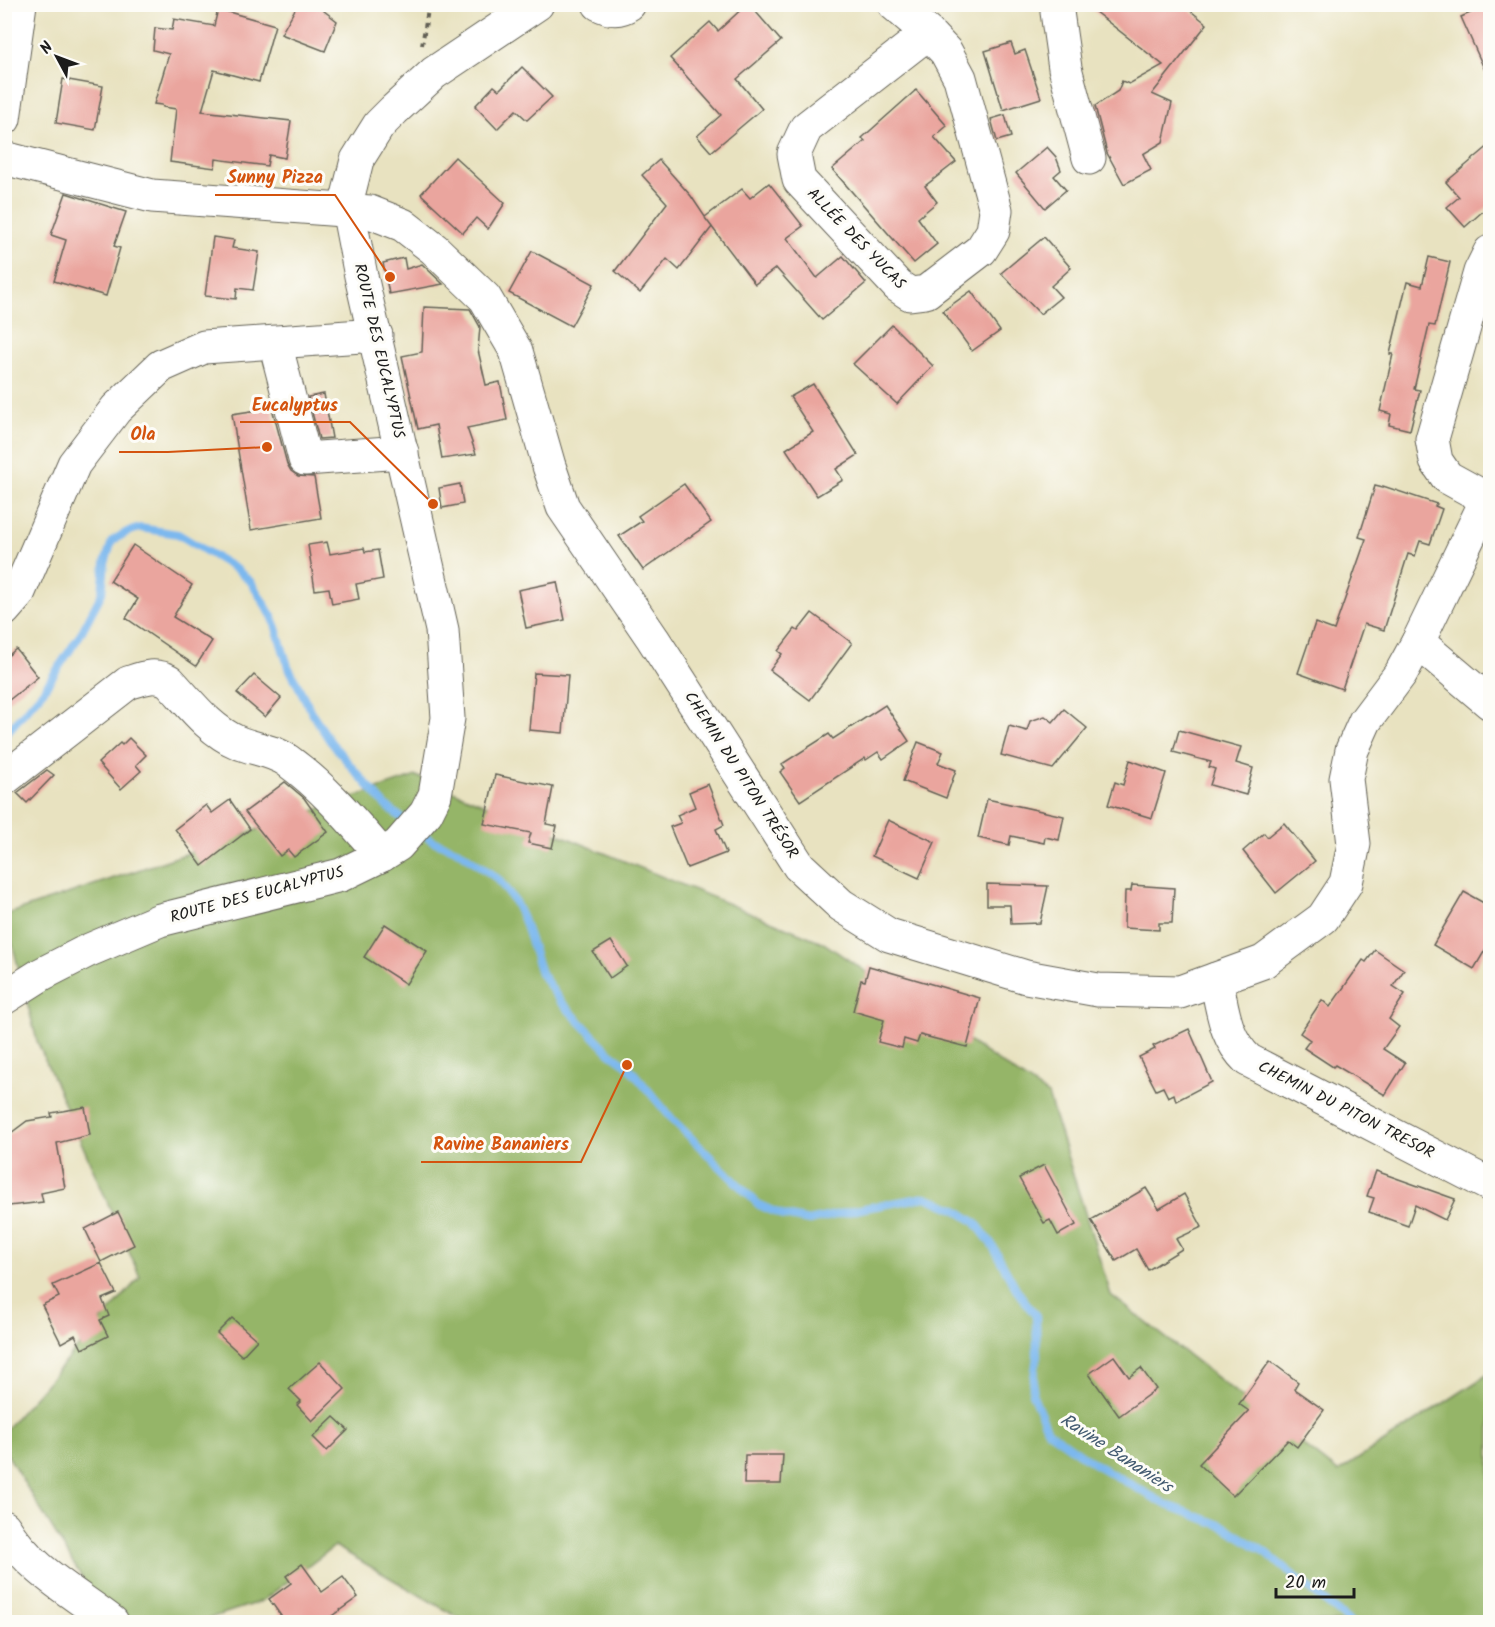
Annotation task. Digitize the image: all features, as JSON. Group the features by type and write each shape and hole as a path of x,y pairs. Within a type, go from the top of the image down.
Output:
{"street":[{"path":"4,120 20,4"},
{"name":"ROUTE DES EUCALYPTUS","path":"4,998 42,974 87,951 160,920 342,875 390,850 426,813 435,795 448,718 442,630 361,276 348,210 348,196 357,160 379,125 434,73 537,4"},
{"path":"599,4 606,8 621,9 629,4"},
{"name":"ALLÉE DES YUCAS","path":"894,4 928,33 946,52 960,78 996,210 993,231 981,250 926,292 910,294 898,286 799,180 794,154 806,128 928,33"},
{"path":"1059,4 1057,12 1065,68 1089,158"},
{"name":"CHEMIN DU PITON TRÉSOR","path":"4,158 152,196 370,212 403,225 434,249 485,298 516,351 563,507 653,639 799,866 841,905 889,935 1026,977 1098,990 1180,992 1263,962 1323,918 1346,883 1354,844 1346,779 1352,750 1365,721 1401,673 1418,642 1489,496 1447,477 1436,461 1432,439 1480,272 1491,252"},
{"path":"4,610 18,594 74,464 116,409 161,366 204,347 376,335"},
{"path":"275,343 305,459 402,452"},
{"path":"1418,642 1491,703"},
{"path":"4,779 128,683 146,677 160,676 169,681 219,732 237,742 285,759 390,850"},
{"name":"CHEMIN DU PITON TRESOR","path":"1216,979 1227,1030 1237,1049 1248,1060 1491,1185"},
{"path":"4,1527 13,1541 45,1574 112,1623"}],"path":[{"path":"421,46 429,4"}],"green space":[{"path":"416,776 822,942 1048,1095 1111,1295 1338,1472 1490,1373 1490,1622 466,1622 335,1546 262,1601 198,1622 109,1622 5,1451 5,1430 140,1277 37,1041 5,915"}],"building":[{"path":"298,4 315,4 337,21 325,51 281,34"},
{"path":"747,4 781,41 737,79 762,109 711,152 697,136 721,115 670,58 710,22 718,31"},
{"path":"1085,4 1182,4 1207,24 1152,94 1172,103 1163,142 1143,154 1151,170 1124,184 1107,153 1095,106 1118,91 1122,81 1129,84 1163,65"},
{"path":"1491,4 1491,84 1461,17"},
{"path":"218,9 275,25 259,82 214,70 202,111 291,121 285,158 269,155 267,166 216,159 215,168 170,162 176,109 154,104 169,54 153,50 155,28 172,30 174,19 214,26"},
{"path":"1011,43 1015,54 1025,50 1041,98 1003,110 985,51"},
{"path":"522,67 552,97 527,120 516,110 497,129 475,106 494,86 499,90"},
{"path":"63,79 103,86 95,130 56,123"},
{"path":"916,90 947,126 934,137 956,162 925,186 937,202 918,218 937,244 914,263 832,169 865,141 862,138"},
{"path":"1005,115 1011,137 997,141 991,119"},
{"path":"1491,144 1491,204 1465,227 1447,207 1459,197 1446,182"},
{"path":"1047,147 1056,157 1061,170 1054,176 1066,190 1045,208 1016,173"},
{"path":"455,157 505,203 488,229 476,218 463,233 421,194"},
{"path":"659,160 691,196 705,217 742,189 750,198 769,183 803,226 787,238 817,278 843,256 866,283 822,320 776,268 755,284 712,227 679,270 667,259 640,293 615,271 667,203 642,175"},
{"path":"66,193 126,212 114,246 120,248 106,296 54,281 66,240 51,235"},
{"path":"213,237 234,240 232,248 259,252 253,290 237,288 236,299 205,296"},
{"path":"1044,237 1071,268 1051,286 1061,297 1040,314 1001,273"},
{"path":"532,251 594,284 571,326 509,293"},
{"path":"1429,257 1450,262 1435,326 1429,325 1414,389 1420,390 1410,430 1389,425 1391,414 1380,411 1393,354 1390,354 1407,282 1422,286"},
{"path":"404,258 406,269 422,264 443,284 389,294 383,263"},
{"path":"971,291 1000,331 972,351 943,311"},
{"path":"424,307 470,309 480,327 478,350 486,385 500,382 507,420 467,428 476,454 442,459 436,425 418,429 402,356 422,352"},
{"path":"892,325 933,366 897,404 853,364"},
{"path":"813,384 858,455 836,469 843,480 817,496 786,449 813,432 790,397"},
{"path":"324,394 332,438 319,439 308,397"},
{"path":"272,408 287,464 291,471 298,476 314,477 321,518 251,530 232,414"},
{"path":"460,484 463,504 442,508 439,488"},
{"path":"684,484 711,522 643,570 619,536 642,521 638,516"},
{"path":"1375,486 1383,488 1383,486 1437,504 1435,506 1442,509 1430,544 1420,541 1415,556 1408,554 1384,630 1364,624 1342,689 1298,673 1315,623 1334,630 1366,539 1359,537"},
{"path":"327,542 330,554 364,548 365,552 378,550 383,579 356,584 359,599 332,604 329,588 315,590 308,545"},
{"path":"133,545 192,585 173,617 212,641 196,666 126,618 138,599 110,581"},
{"path":"557,582 565,620 526,628 518,590"},
{"path":"812,613 852,643 810,700 770,670 782,654 778,651 795,629 798,631"},
{"path":"16,649 38,677 4,704 4,659"},
{"path":"534,673 568,675 563,733 529,730"},
{"path":"254,675 281,698 265,717 237,693"},
{"path":"885,705 909,741 883,759 878,752 866,760 865,758 800,801 780,772 785,768 782,764 829,734 833,739"},
{"path":"1064,709 1087,728 1053,769 1001,755 1009,726 1027,731 1030,721 1045,716 1053,722"},
{"path":"1179,730 1241,747 1236,763 1253,768 1246,795 1210,785 1215,769 1209,767 1211,762 1173,752"},
{"path":"129,738 146,755 136,765 141,771 121,789 98,763"},
{"path":"918,742 943,752 938,763 956,770 946,798 903,781"},
{"path":"1130,760 1166,773 1152,818 1108,805 1115,782 1123,785"},
{"path":"47,770 54,775 27,803 17,793"},
{"path":"495,775 553,787 546,824 557,826 552,848 528,843 531,833 484,824"},
{"path":"285,782 304,798 328,832 294,857 288,850 280,856 245,812"},
{"path":"708,784 724,825 716,829 726,853 687,868 670,827 681,823 677,815 695,807 689,792"},
{"path":"987,799 1064,816 1059,840 1045,837 1044,843 1011,836 1009,845 978,838"},
{"path":"230,800 250,829 202,866 175,829 206,805 212,813"},
{"path":"888,820 935,842 919,878 872,856"},
{"path":"1284,823 1315,861 1276,893 1243,851 1264,833 1267,837"},
{"path":"987,884 1048,886 1040,923 1011,924 1010,905 987,905"},
{"path":"1132,885 1174,888 1172,923 1159,923 1159,930 1124,928 1125,891 1131,891"},
{"path":"1464,892 1491,907 1491,940 1474,969 1433,945"},
{"path":"385,924 427,951 406,984 364,957"},
{"path":"611,941 627,966 610,978 593,952"},
{"path":"1375,950 1404,970 1393,986 1405,994 1389,1019 1399,1027 1383,1049 1405,1063 1385,1095 1335,1065 1333,1067 1304,1048 1310,1040 1300,1033 1322,1000 1330,1007 1363,960 1366,962"},
{"path":"869,966 980,998 967,1047 920,1035 917,1043 904,1039 902,1048 878,1042 884,1020 853,1011 861,980 865,981"},
{"path":"1189,1029 1212,1082 1176,1101 1174,1094 1168,1097 1163,1087 1156,1090 1139,1057 1155,1049 1153,1046"},
{"path":"85,1107 90,1135 57,1143 65,1188 41,1193 43,1202 9,1206 4,1182 4,1140 7,1136 27,1121 52,1117 51,1113"},
{"path":"1044,1165 1076,1225 1058,1235 1050,1220 1044,1223 1019,1178"},
{"path":"1376,1171 1455,1199 1445,1220 1415,1205 1408,1226 1369,1212 1374,1198 1367,1196"},
{"path":"1146,1188 1159,1209 1184,1194 1202,1227 1176,1239 1182,1249 1148,1270 1136,1249 1116,1261 1091,1220"},
{"path":"118,1212 134,1245 101,1262 85,1229"},
{"path":"101,1263 116,1293 102,1299 109,1316 100,1320 108,1336 82,1349 75,1335 61,1343 42,1305 59,1297 53,1285"},
{"path":"232,1318 257,1340 242,1356 217,1333"},
{"path":"1114,1356 1129,1377 1141,1368 1156,1389 1119,1416 1089,1374"},
{"path":"1270,1361 1298,1382 1294,1389 1324,1410 1297,1447 1288,1440 1233,1496 1199,1464 1249,1411 1239,1404"},
{"path":"320,1362 345,1389 312,1421 297,1405 301,1401 289,1389"},
{"path":"334,1417 348,1430 327,1451 313,1437"},
{"path":"745,1455 783,1455 781,1484 744,1484"},
{"path":"302,1564 322,1592 343,1577 358,1597 322,1623 286,1623 269,1599 291,1583 286,1576"}],"waterway":[{"name":"Ravine Bananiers","path":"4,736 43,691 80,635 102,593 105,563 112,541 127,532 140,528 178,534 237,570 251,582 273,618 288,666 312,713 330,741 386,806 408,823"},
{"name":"Ravine Bananiers","path":"420,832 433,841 459,851 498,879 515,902 541,973 560,1001 610,1053 627,1065 673,1120 759,1205 784,1216 809,1221 926,1197 955,1209 975,1222 991,1243 1018,1292 1036,1316 1037,1356 1032,1393 1048,1431 1093,1463 1165,1504 1225,1527 1265,1552 1350,1622"}],"place":[{"name":"Sunny Pizza","path":"390,277"},
{"name":"Ola","path":"267,447"},
{"name":"Eucalyptus","path":"433,504"},
{"name":"Ravine Bananiers","path":"627,1065"}]}
